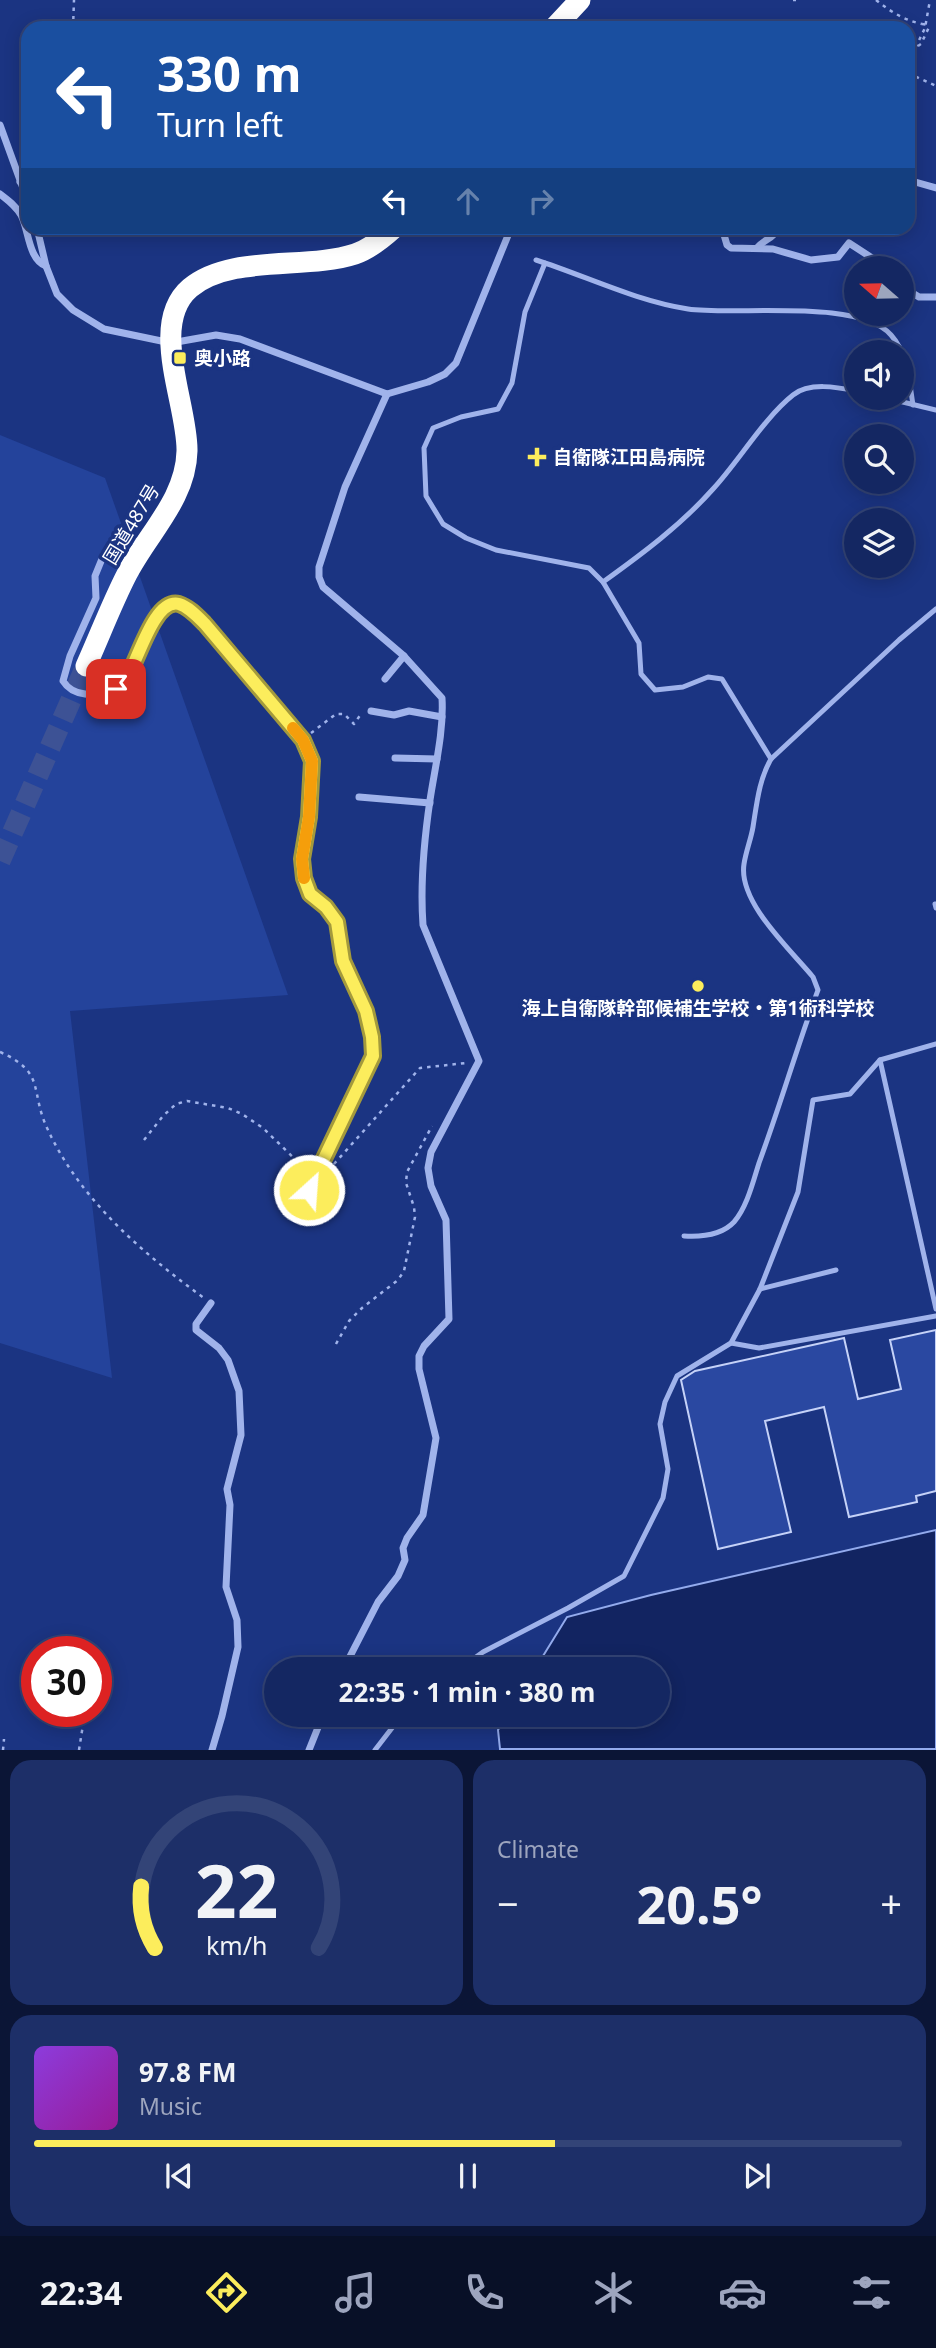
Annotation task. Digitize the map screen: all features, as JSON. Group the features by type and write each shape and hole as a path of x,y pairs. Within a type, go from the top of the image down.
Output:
{"highway":[{"path":"560,21 580,0"},
{"name":"国道487号","path":"86,666 127,574 172,503 183,479 187,427 171,343 174,315 181,300 201,281 239,269 340,258 358,253 386,235"}],"street":[{"path":"0,125 20,182"},
{"path":"915,182 936,188"},
{"path":"0,194 21,216"},
{"path":"28,235 34,256 42,265 46,265"},
{"path":"39,235 57,294 73,310 104,329 171,343 216,335 240,339 387,394 428,382 445,374 456,363 508,235"},
{"path":"724,235 727,245 731,248 774,249 811,260 838,257 849,243 869,256"},
{"path":"757,248 775,235"},
{"path":"914,294 919,297 936,297"},
{"path":"350,1657 378,1602 398,1576 405,1560 403,1548 407,1538 423,1516 436,1438 419,1369 419,1356 424,1346 449,1319 446,1220 431,1186 428,1168 431,1152 479,1061 423,925 422,903 430,803 442,717 442,698 404,656 323,587 319,577 319,567 345,487 387,394"},
{"path":"146,542 123,539 104,554 95,576 96,598 70,656 63,681 67,688 83,694 101,695 116,689 128,676 148,631 159,615 168,605 178,604 189,609 205,624 303,740 312,761 309,817 302,859 304,878 310,894 326,907 337,922 343,961 366,1011 373,1056 309,1190 312,1209"},
{"path":"385,680 404,656"},
{"path":"370,711 394,715 409,711 442,717"},
{"path":"395,758 437,760"},
{"path":"359,797 430,803"},
{"path":"211,1303 196,1324 196,1330 219,1348 228,1360 239,1391 241,1435 228,1489 230,1505 226,1587 237,1620 237,1647 212,1749"},
{"path":"309,1749 318,1727"}],"lane":[{"path":"536,260 626,292 689,309 815,311 869,321 890,332 895,340"},
{"path":"545,262 526,312 512,383 498,409 461,417 433,428 424,448 426,496 443,524 466,538 496,550 589,568 603,582 639,643 641,674 655,690 683,687 708,677 722,680 771,759"},
{"path":"603,582 659,541 713,489 761,429 795,393 815,387 844,390"},
{"path":"914,405 936,410"},
{"path":"684,1236 699,1237 718,1233 734,1222 745,1203 782,1102 818,990 813,977 751,903 745,884 744,865 752,835 761,777 771,759 936,609"},
{"path":"476,1657 624,1576 663,1499 668,1469 660,1423 665,1402 677,1376 731,1343 760,1289 798,1192 813,1100 850,1094 880,1060 936,1044"},
{"path":"880,1060 936,1310"},
{"path":"760,1289 836,1270"},
{"path":"731,1343 760,1348 936,1316"},
{"path":"375,1749 392,1727"}],"path":[{"path":"72,21 74,0"},
{"path":"876,0 891,12 910,21"},
{"path":"915,51 925,28 930,0"},
{"path":"915,22 930,25 918,46"},
{"path":"915,76 936,86"},
{"path":"303,740 336,713 344,714 354,724 362,712 370,711"},
{"path":"0,1052 18,1060 30,1070 47,1128 83,1189 166,1269 211,1303"},
{"path":"337,1154 333,1165 420,1068 479,1061"},
{"path":"144,1140 176,1104 187,1101 228,1108 263,1128 300,1164 304,1196 310,1198"},
{"path":"337,1344 355,1315 384,1293 404,1271 415,1217 406,1183 407,1172 435,1121 443,1111 455,1107"},
{"path":"79,1749 83,1727"},
{"path":"3,1749 4,1739"}],"shaded area":[{"path":"0,435 105,478 288,995 70,1011 112,1378 0,1343"},
{"path":"936,1530 936,1749 500,1749 500,1727 670,1727 670,1657 542,1657 567,1617 651,1595"}],"building":[{"path":"936,1330 936,1491 916,1496 917,1502 849,1517 824,1407 765,1421 791,1532 718,1549 681,1380 695,1371 844,1338 858,1399 901,1389 890,1340"}],"tunnel":[{"path":"0,861 86,666"}],"slow traffic":[{"path":"293,728 303,740 312,761 309,817 302,859 304,878"}],"place":[{"name":"奥小路","path":"180,358"},
{"name":"自衛隊江田島病院","path":"537,457"},
{"name":"海上自衛隊幹部候補生学校・第1術科学校","path":"698,986"}],"route":[{"path":"116,689 128,676 148,631 159,615 168,605 178,604 189,609 205,624 303,740 312,761 309,817 302,859 304,878 310,894 326,907 337,922 343,961 366,1011 373,1056 309,1190"}]}
